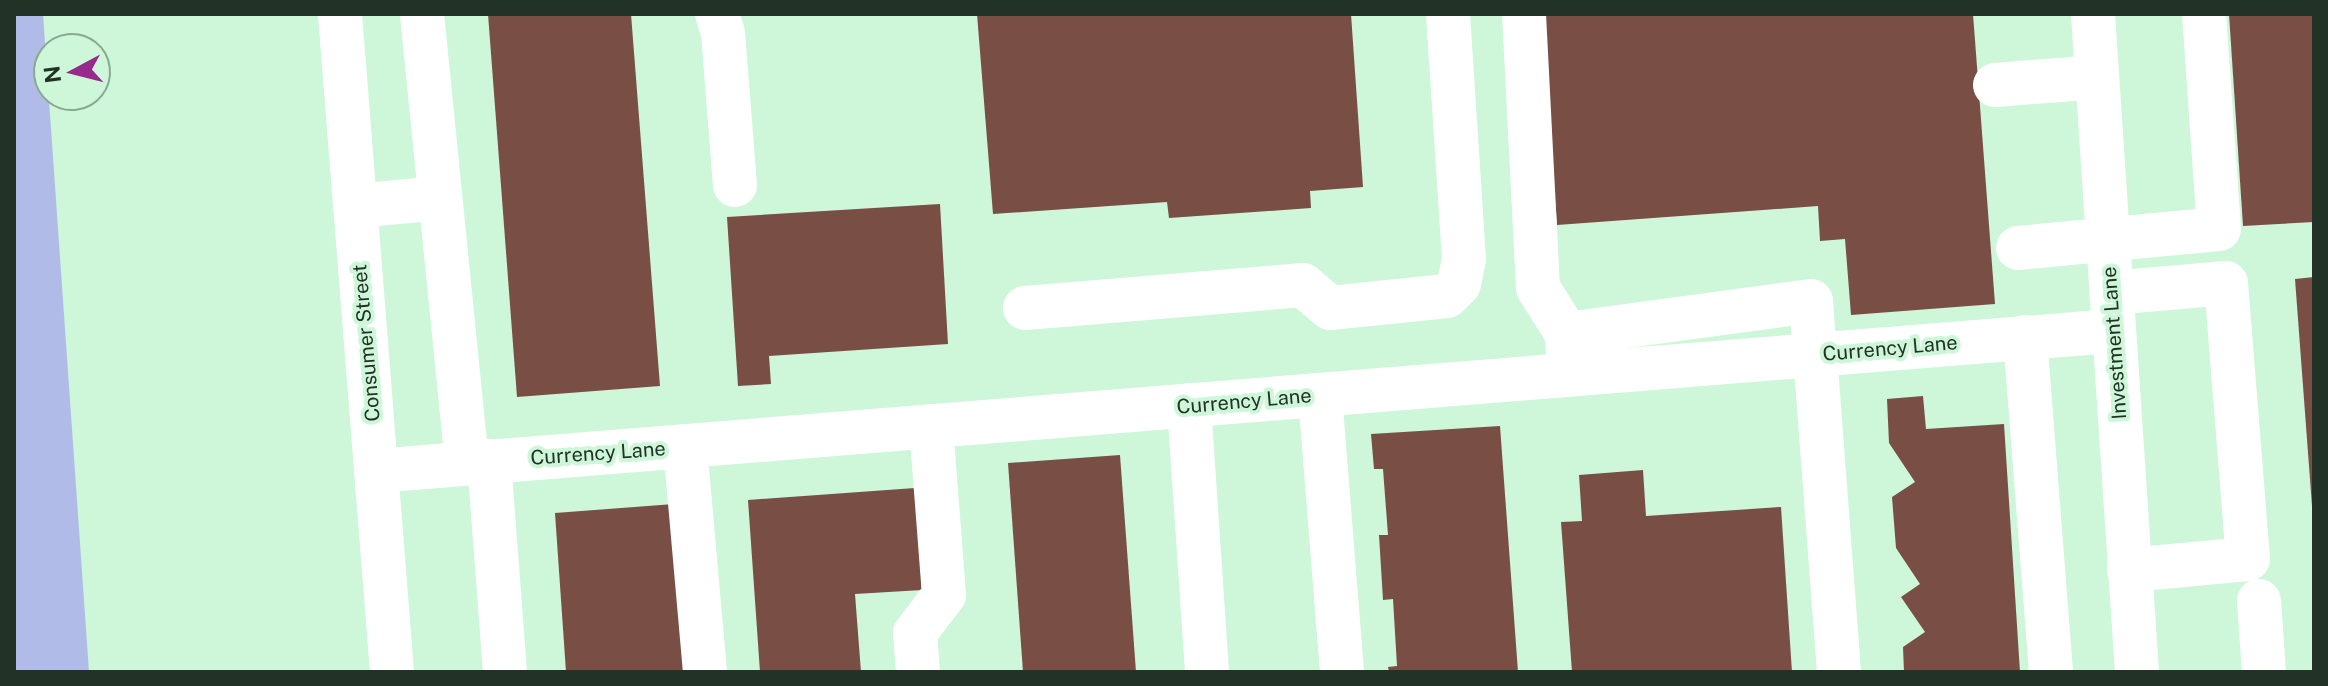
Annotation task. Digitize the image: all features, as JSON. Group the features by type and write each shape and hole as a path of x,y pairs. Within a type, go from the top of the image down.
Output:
{"street":[{"name":"Consumer Street","path":"340,14 392,672"},
{"path":"422,14 440,198 505,672"},
{"path":"717,14 723,33 735,185"},
{"path":"1025,308 1303,285 1330,308 1447,296 1459,284 1464,259 1448,14"},
{"path":"1524,14 1538,288 1568,354"},
{"name":"Investment Lane","path":"2093,14 2137,672"},
{"path":"2018,248 2219,229 2204,14"},
{"path":"1995,85 2097,77"},
{"path":"355,206 440,198"},
{"name":"Currency Lane","path":"376,471 1320,395 1568,354 1816,354 2025,337 2226,283 2248,559 2129,570"},
{"path":"2025,337 2051,672"},
{"path":"1816,354 1839,672"},
{"path":"1320,395 1342,672"},
{"path":"1189,405 1207,672"},
{"path":"918,672 915,633 944,595 931,426"},
{"path":"685,446 705,672"},
{"path":"2259,601 2264,672"}],"shaded area":[{"path":"14,14 43,14 44,32 32,32 32,112 50,112 89,672 14,672"}],"building":[{"path":"488,14 631,14 660,386 517,397"},
{"path":"977,14 1351,14 1363,187 1310,191 1311,208 1169,218 1167,202 993,214"},
{"path":"1541,14 1973,14 1995,304 1851,315 1845,239 1820,241 1818,206 1557,225"},
{"path":"2229,14 2314,14 2314,222 2243,226"},
{"path":"940,204 948,344 769,356 771,384 738,386 727,217"},
{"path":"2314,277 2314,506 2312,506 2295,279"},
{"path":"1923,396 1926,429 2004,424 2020,672 1904,672 1903,647 1925,632 1901,597 1920,584 1896,548 1892,497 1915,482 1889,443 1887,399"},
{"path":"1500,426 1518,672 1389,672 1388,667 1397,666 1393,599 1383,600 1379,535 1388,535 1383,469 1374,469 1371,434"},
{"path":"1120,455 1136,672 1023,672 1008,463"},
{"path":"1643,470 1646,516 1781,507 1792,672 1572,672 1561,522 1582,521 1579,475"},
{"path":"915,488 922,590 855,594 861,672 760,672 748,500"},
{"path":"674,504 686,672 566,672 555,513"}]}
